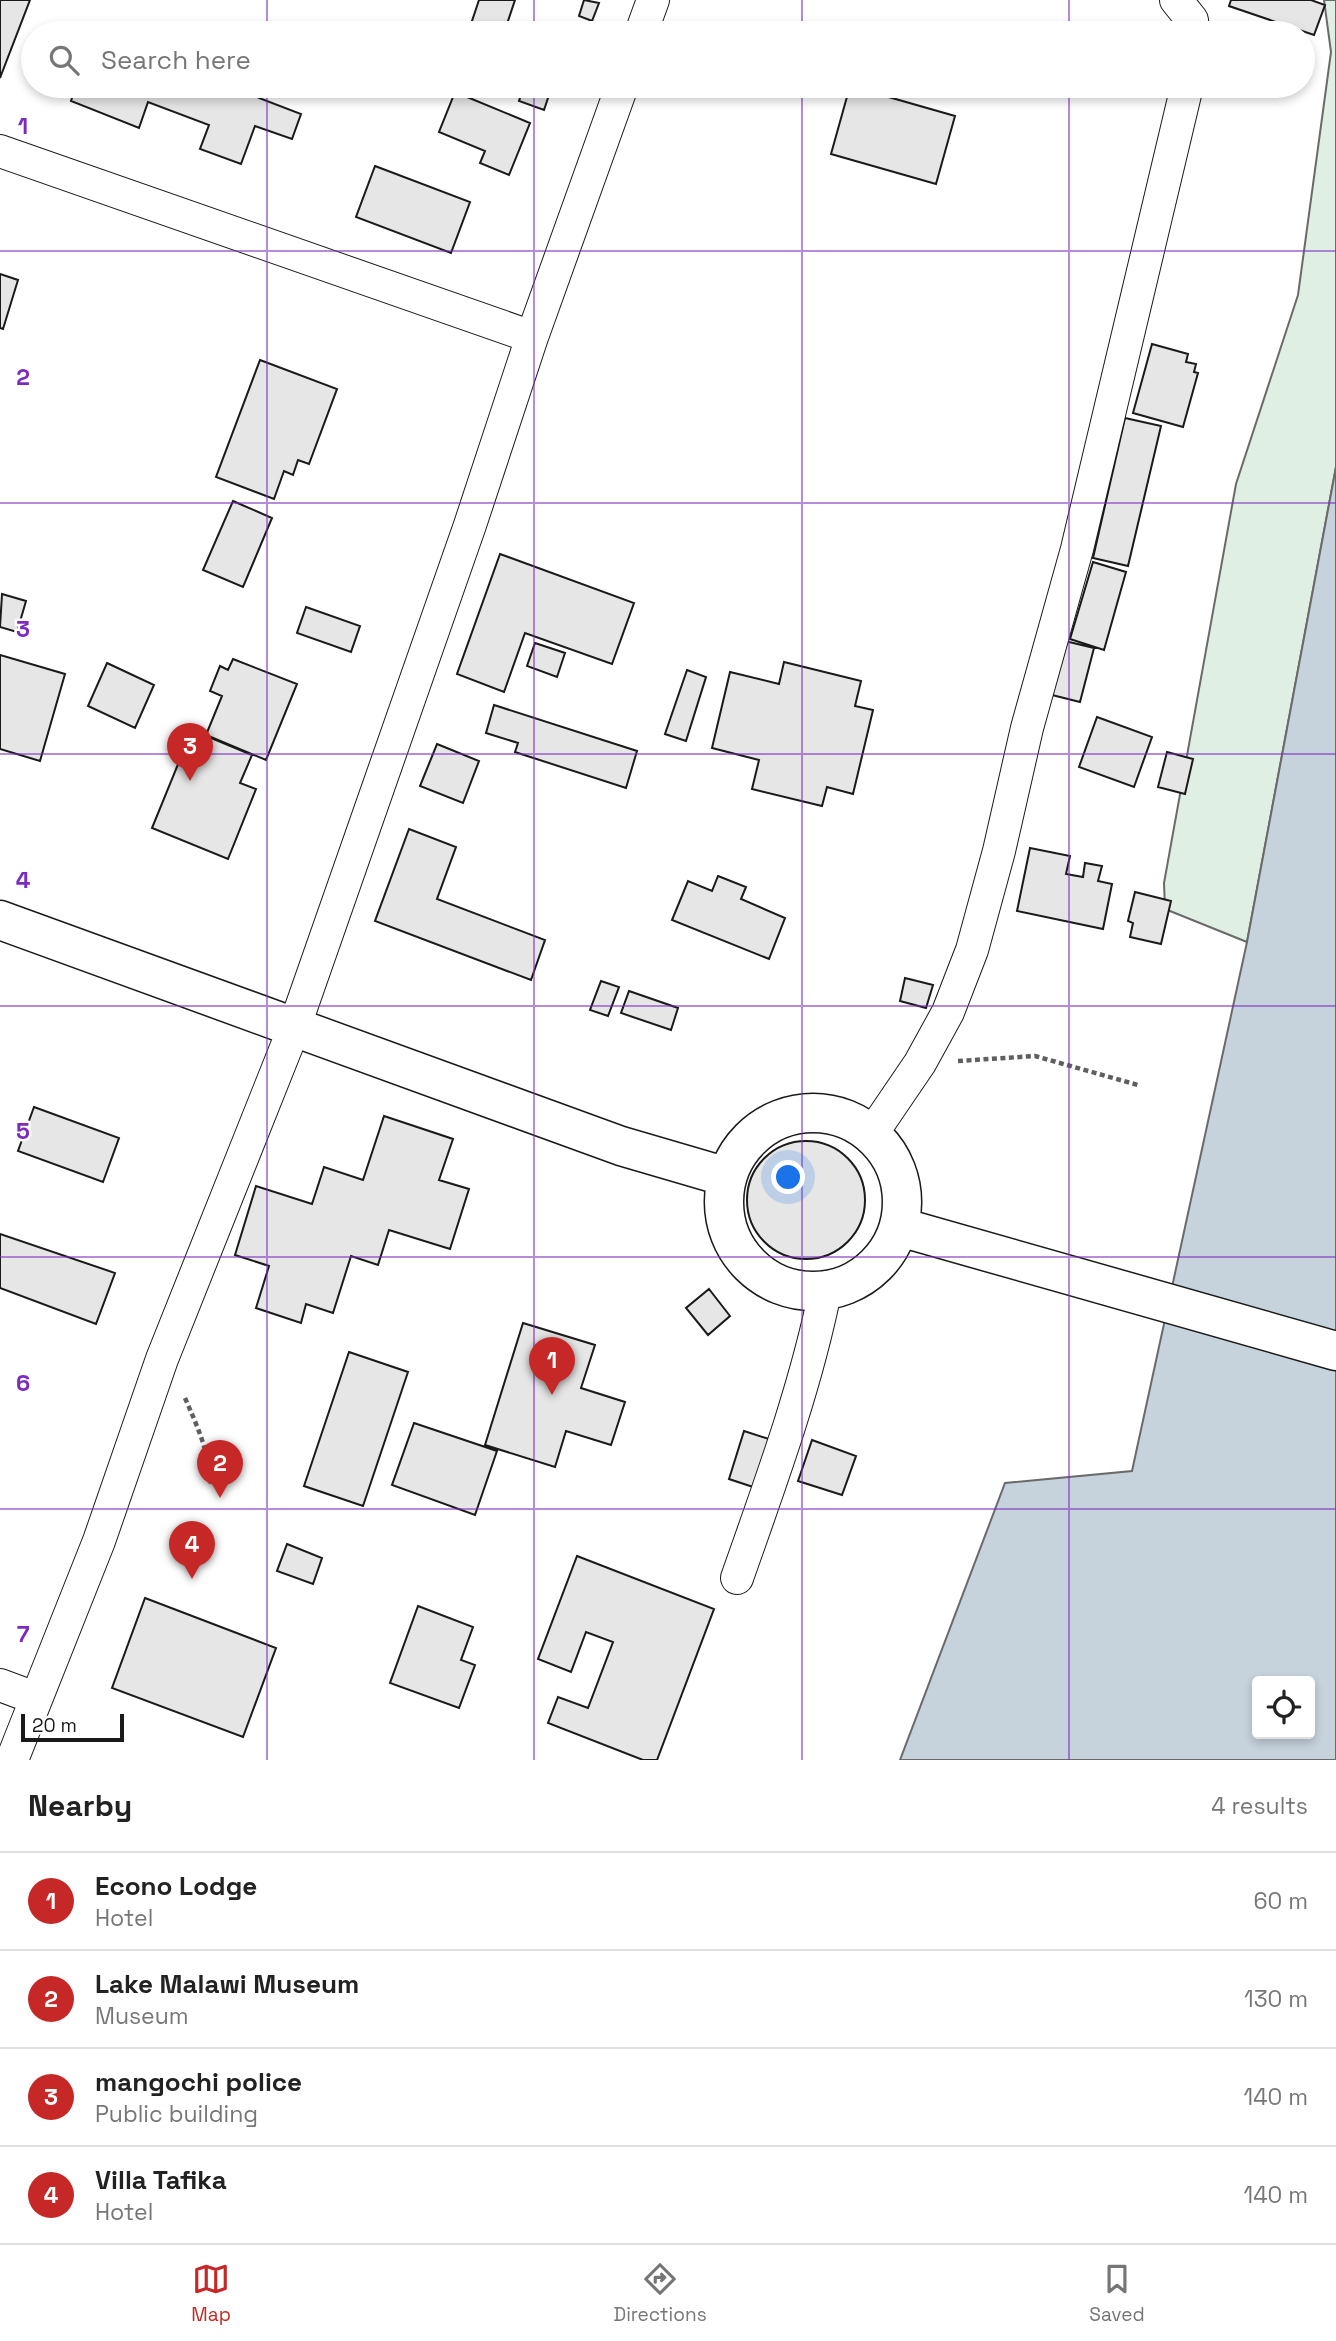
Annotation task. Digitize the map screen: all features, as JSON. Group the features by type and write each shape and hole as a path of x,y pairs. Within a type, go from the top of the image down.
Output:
{"highway":[{"path":"0,920 621,1146 727,1177"},
{"path":"799,1114 825,1114 849,1121 871,1135 892,1161 902,1193 900,1227 884,1258 858,1281 825,1292 790,1289 758,1273 735,1246 724,1213 727,1177 737,1155 753,1135 775,1122 799,1114"},
{"path":"900,1227 1336,1351"}],"street":[{"path":"645,21 653,0"},
{"path":"1176,0 1192,21"},
{"path":"12,1760 99,1541 162,1359 294,1028 466,538 532,337 618,98"},
{"path":"871,1135 920,1063 948,1012 972,950 999,851 1027,728 1077,549 1184,98"},
{"path":"0,151 532,337"},
{"path":"737,1578 790,1429 814,1345 825,1292"},
{"path":"0,1685 36,1698"}],"path":[{"path":"920,1063 1035,1056 1138,1085"},
{"path":"162,1359 180,1386 204,1439 211,1487"}],"green space":[{"path":"1324,0 1336,0 1336,467 1247,942 1165,909 1164,883 1236,484 1298,295 1331,52"}],"shaded area":[{"path":"1336,467 1336,1760 900,1760 1005,1483 1132,1471 1247,942"}],"building":[{"path":"0,0 30,0 21,21 0,78"},
{"path":"479,0 515,0 508,21 472,21"},
{"path":"584,0 599,3 592,21 579,16"},
{"path":"1231,0 1311,0 1325,5 1315,32 1315,21 1273,21 1229,6"},
{"path":"72,98 259,98 301,114 292,139 255,126 241,164 200,149 209,125 148,102 139,128 71,101"},
{"path":"453,98 470,98 530,123 509,175 480,163 485,151 439,132"},
{"path":"520,98 548,98 544,110 519,101"},
{"path":"847,98 892,98 955,116 936,184 831,154"},
{"path":"375,166 470,202 451,253 356,217"},
{"path":"0,274 18,280 3,329 0,328"},
{"path":"1152,344 1188,354 1186,362 1196,364 1194,372 1198,373 1183,427 1133,413"},
{"path":"260,360 337,389 309,464 298,460 293,475 284,471 274,499 216,477"},
{"path":"1125,418 1161,426 1128,566 1093,558"},
{"path":"233,501 272,518 243,587 203,570"},
{"path":"500,554 634,603 612,664 525,633 504,692 457,674"},
{"path":"1093,562 1126,572 1104,650 1070,639"},
{"path":"2,594 26,601 17,632 0,627"},
{"path":"306,607 360,626 351,652 297,633"},
{"path":"1065,641 1094,648 1080,702 1052,695"},
{"path":"535,643 565,653 557,677 527,666"},
{"path":"0,655 65,674 40,761 0,749"},
{"path":"233,659 297,684 266,760 206,735 222,696 210,691 220,666 228,670"},
{"path":"784,662 861,681 855,706 873,710 853,794 827,787 822,806 752,789 759,760 712,748 730,672 779,684"},
{"path":"107,663 154,685 135,728 88,706"},
{"path":"687,670 706,677 686,741 665,734"},
{"path":"494,705 637,751 626,788 515,752 518,743 486,733"},
{"path":"1097,717 1152,737 1134,787 1079,767"},
{"path":"192,730 252,755 240,783 256,789 228,859 152,828"},
{"path":"437,744 479,761 463,803 420,786"},
{"path":"1167,752 1193,759 1185,794 1158,787"},
{"path":"409,829 456,847 437,899 545,940 531,980 375,921"},
{"path":"1030,848 1070,856 1066,874 1083,877 1085,863 1102,866 1098,881 1112,884 1103,929 1017,911"},
{"path":"718,876 746,887 741,899 785,918 769,959 672,920 688,881 712,891"},
{"path":"1135,892 1171,901 1161,944 1130,937 1133,923 1128,921"},
{"path":"905,978 933,985 926,1008 900,1001"},
{"path":"601,981 619,987 608,1016 590,1010"},
{"path":"629,991 678,1008 671,1030 621,1013"},
{"path":"34,1107 119,1138 103,1182 18,1151"},
{"path":"384,1116 453,1139 439,1180 469,1189 450,1249 389,1230 378,1265 351,1256 333,1313 306,1304 301,1323 256,1308 269,1266 235,1255 256,1186 312,1204 324,1167 363,1180"},
{"path":"806,1141 829,1145 848,1158 861,1177 865,1200 861,1223 848,1242 829,1255 806,1259 783,1255 764,1242 751,1223 747,1200 751,1177 764,1158 783,1145"},
{"path":"0,1234 115,1273 96,1324 0,1288"},
{"path":"709,1289 730,1316 708,1335 686,1308"},
{"path":"523,1323 595,1345 581,1388 625,1402 611,1445 566,1431 555,1467 485,1445"},
{"path":"349,1352 408,1372 363,1506 304,1486"},
{"path":"414,1423 497,1451 475,1515 392,1485"},
{"path":"744,1431 775,1441 759,1489 729,1479"},
{"path":"812,1440 856,1456 842,1495 798,1481"},
{"path":"287,1544 322,1558 313,1584 277,1571"},
{"path":"577,1556 714,1609 657,1760 643,1760 548,1723 558,1697 588,1708 613,1642 586,1632 571,1672 538,1659"},
{"path":"145,1598 276,1648 243,1737 112,1688"},
{"path":"418,1606 473,1627 461,1660 475,1665 459,1708 390,1683"}],"place":[{"name":"mangochi police","path":"190,781"},
{"name":"Econo Lodge","path":"552,1395"},
{"name":"Lake Malawi Museum","path":"220,1498"},
{"name":"Villa Tafika","path":"192,1579"}]}
